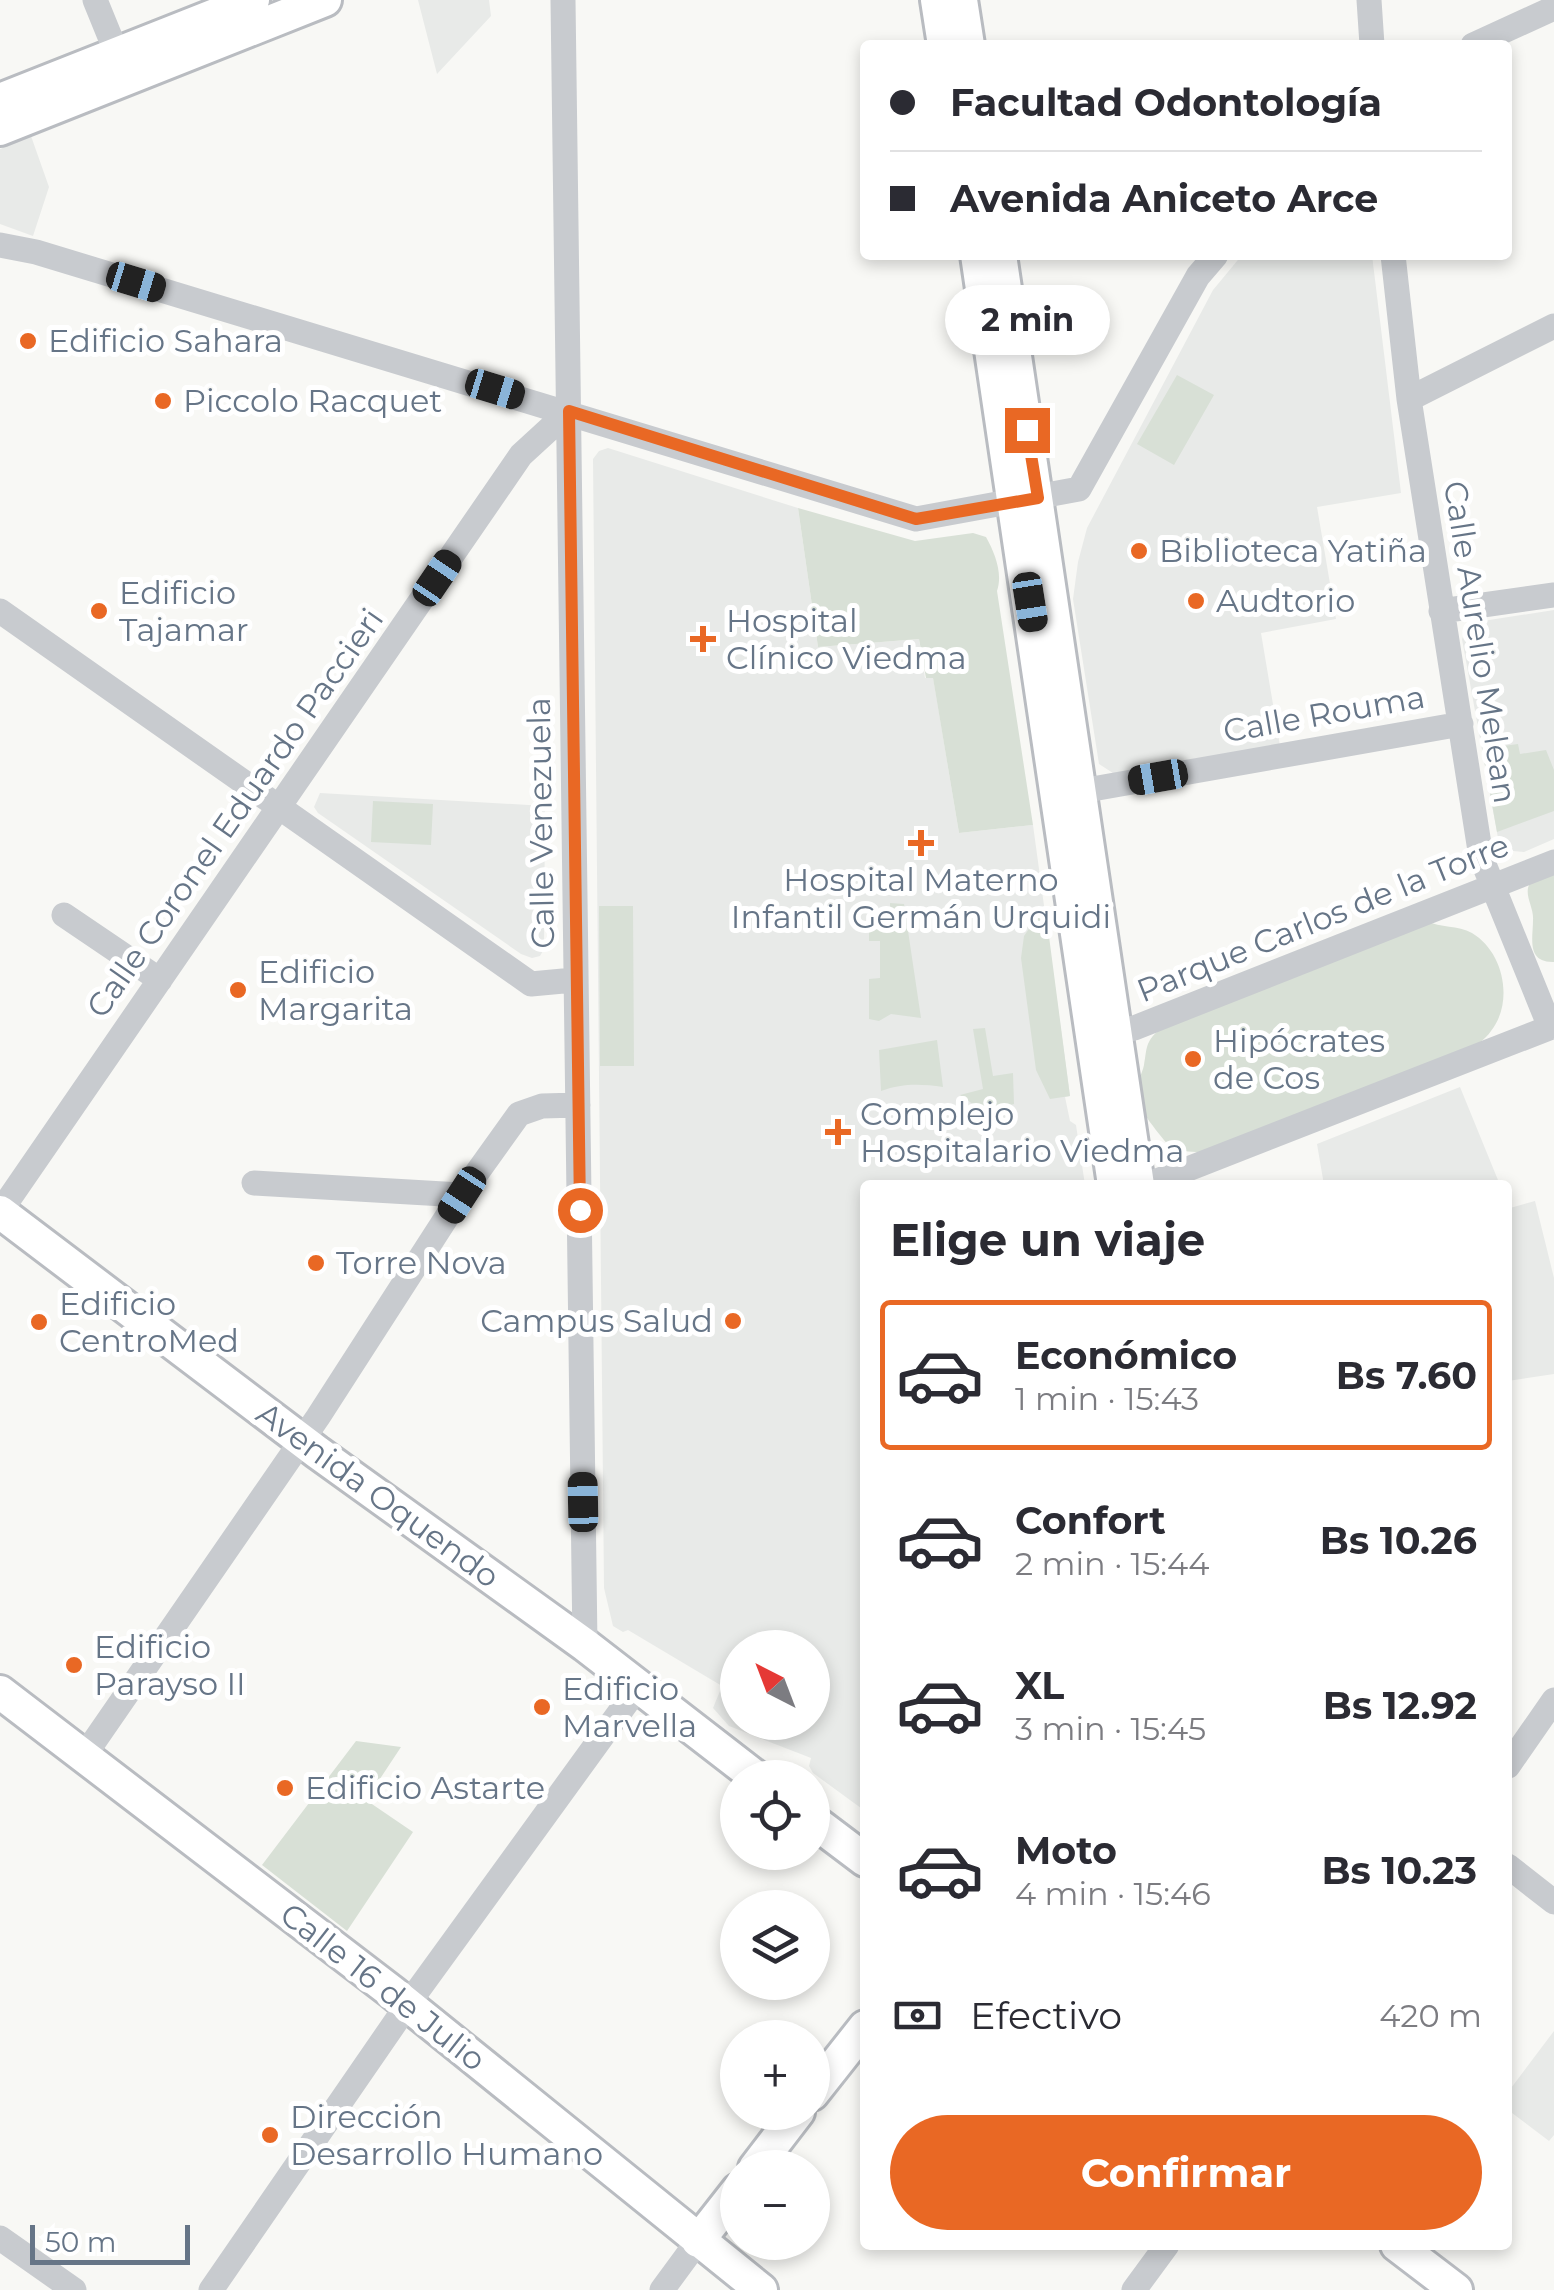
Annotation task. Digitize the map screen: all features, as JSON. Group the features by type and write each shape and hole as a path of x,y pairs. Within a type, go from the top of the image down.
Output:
{"main road":[{"path":"0,100 252,0"},
{"path":"0,129 325,0"},
{"path":"937,0 943,40"},
{"path":"961,0 967,40"},
{"path":"977,260 1081,791 1137,1180"},
{"path":"1001,260 1026,500 1113,1180"},
{"name":"Avenida Oquendo","path":"0,1212 301,1439 585,1645 733,1760"},
{"name":"Calle 16 de Julio","path":"0,1692 408,2004 760,2290"},
{"path":"830,1834 860,1856"},
{"path":"830,2072 860,2034"},
{"path":"769,2150 784,2130"},
{"path":"698,2241 720,2213"},
{"path":"1404,2250 1456,2290"}],"street":[{"path":"95,0 117,54"},
{"name":"Calle Venezuela","path":"563,0 585,1645"},
{"path":"1369,0 1372,40"},
{"path":"1484,40 1554,8"},
{"path":"0,245 36,252 569,411 916,519 1079,490 1198,276 1212,260"},
{"name":"Calle Aurelio Melean","path":"1394,260 1409,399 1481,857 1552,1027"},
{"path":"1409,399 1554,326"},
{"name":"Calle Coronel Eduardo Paccieri","path":"0,1212 521,455 569,411"},
{"path":"1442,611 1554,595"},
{"path":"0,611 531,984 574,980"},
{"name":"Calle Rouma","path":"1081,791 1460,724"},
{"name":"Parque Carlos de la Torre","path":"1115,1032 1134,1028 1554,862"},
{"path":"64,915 160,980"},
{"path":"1160,1180 1552,1027"},
{"path":"84,1756 519,1114 542,1106 578,1105"},
{"path":"254,1184 462,1195"},
{"path":"211,2290 408,2004 638,1688"},
{"path":"1512,1760 1554,1700"},
{"path":"1512,1869 1554,1902"},
{"path":"0,2238 74,2290"},
{"path":"662,2290 698,2241"},
{"path":"1134,2290 1162,2250"}],"shaded area":[{"path":"418,0 489,0 491,16 437,74"},
{"path":"31,136 49,187 33,236 0,224 0,149"},
{"path":"1238,260 1373,260 1401,493 1317,507 1336,619 1261,633 1280,746 1116,775 1099,764 1073,599 1078,562 1087,528 1213,290"},
{"path":"1177,375 1214,395 1174,465 1137,444"},
{"name":"Complejo Hospitalario Viedma","path":"608,448 798,508 818,647 919,639 925,678 933,677 959,833 1033,825 1070,1096 1065,1097 1070,1121 1076,1125 1084,1180 860,1180 860,1807 830,1785 830,1760 810,1760 765,1740 830,1740 830,1630 720,1630 720,1685 628,1630 623,1632 613,1626 604,1588 593,459"},
{"path":"798,508 915,541 973,533 986,537 999,571 997,591 1033,825 959,833 933,678 926,678 919,639 818,647"},
{"path":"1554,610 1554,839 1524,852 1513,851 1498,838 1462,639 1470,623"},
{"path":"1518,744 1520,754 1546,750 1554,770 1554,811 1497,832 1482,749"},
{"path":"320,793 545,806 544,949 540,956 521,954 318,813 314,807"},
{"path":"373,801 433,804 431,845 371,842"},
{"path":"1554,856 1554,962 1535,954 1528,888"},
{"path":"890,903 904,904 921,1018 891,1014 879,1021 869,1019 869,979 880,978 880,941 869,941 869,913 890,913"},
{"path":"599,906 633,906 634,1066 600,1066"},
{"path":"1045,906 1070,1096 1050,1099 1036,1070 1021,958 1024,936"},
{"path":"1427,921 1461,929 1483,941 1502,978 1504,992 1498,1019 1486,1037 1467,1051 1209,1152 1170,1146 1144,1113 1134,1095 1149,1042 1159,1030"},
{"path":"985,1028 993,1076 1013,1073 1014,1104 984,1112 960,1095 983,1089 973,1029"},
{"path":"937,1040 943,1087 912,1085 881,1091 879,1050"},
{"path":"1460,1087 1498,1180 1323,1180 1317,1144"},
{"path":"1535,1201 1554,1278 1554,1374 1512,1380 1512,1207"},
{"name":"Complejo Hospitalario Viedma","path":"720,1691 720,1716 713,1708"},
{"path":"356,1741 401,1747 366,1800 413,1832 347,1931 262,1865"},
{"path":"1554,2031 1554,2135 1549,2141 1512,2113 1512,2087"}],"place":[{"name":"Edificio Sahara","path":"28,341"},
{"name":"Piccolo Racquet","path":"163,401"},
{"name":"Biblioteca Yatiña","path":"1139,551"},
{"name":"Audtorio","path":"1196,601"},
{"name":"Edificio Tajamar","path":"99,611"},
{"name":"Hospital Clínico Viedma","path":"703,639"},
{"name":"Hospital Materno Infantil Germán Urquidi","path":"921,843"},
{"name":"Edificio Margarita","path":"238,990"},
{"name":"Hipócrates de Cos","path":"1193,1059"},
{"name":"Complejo Hospitalario Viedma","path":"838,1132"},
{"name":"Torre Nova","path":"316,1263"},
{"name":"Campus Salud","path":"733,1321"},
{"name":"Edificio CentroMed","path":"39,1322"},
{"name":"Edificio Parayso II","path":"74,1665"},
{"name":"Edificio Marvella","path":"542,1707"},
{"name":"Edificio Astarte","path":"285,1788"},
{"name":"Dirección Desarrollo Humano","path":"270,2135"}],"route":[{"path":"580,1210 569,411 916,519 1038,498 1027,430"}]}
